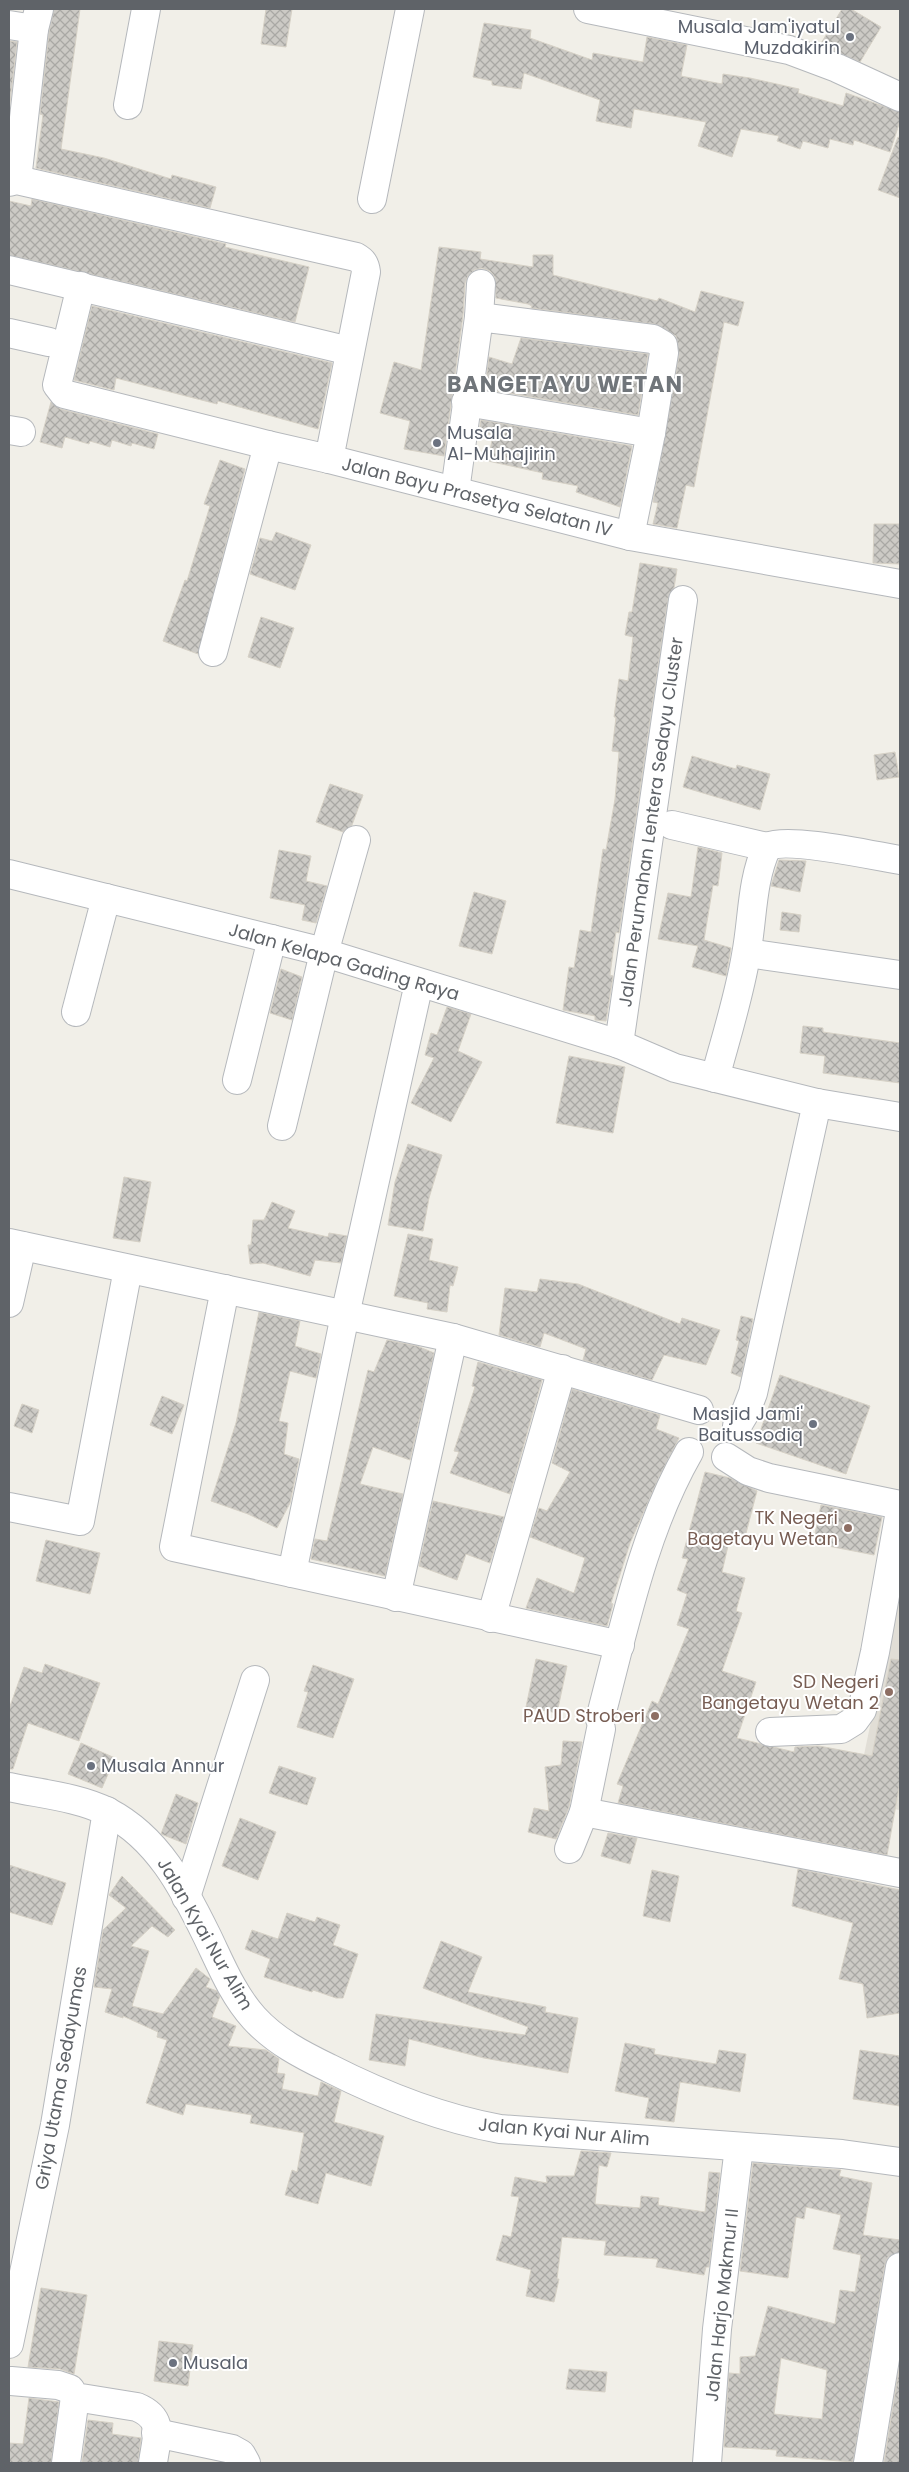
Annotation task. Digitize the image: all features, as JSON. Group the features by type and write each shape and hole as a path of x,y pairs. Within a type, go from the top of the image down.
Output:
{"street":[{"path":"128,105 146,9"},
{"path":"372,199 410,9"},
{"path":"588,9 789,50 900,96"},
{"path":"27,21 16,123 13,181 356,257 365,265 366,272 329,459"},
{"path":"9,270 350,351"},
{"path":"455,491 479,317 481,284"},
{"name":"Jalan Bayu Prasetya Selatan IV","path":"81,286 58,385 59,390 64,394 630,536 900,584"},
{"path":"479,317 659,342 663,345 664,353 651,433 630,536"},
{"path":"9,333 49,342"},
{"path":"466,402 651,433"},
{"path":"213,652 268,445"},
{"name":"Jalan Perumahan Lentera Sedayu Cluster","path":"620,1044 683,600"},
{"path":"672,825 767,847 781,843 900,860"},
{"path":"282,1126 324,953 356,840"},
{"path":"715,1078 747,953 750,919 760,862 767,847"},
{"name":"Jalan Kelapa Gading Raya","path":"9,874 324,953 620,1044 675,1068 816,1103 900,1117"},
{"path":"76,1012 106,898"},
{"path":"237,1080 272,939"},
{"path":"747,953 900,975"},
{"path":"292,1573 345,1315 419,983"},
{"path":"726,1458 737,1443 737,1426 746,1411 753,1393 816,1103"},
{"path":"9,1303 15,1244 453,1338 699,1410"},
{"path":"9,1507 78,1532 128,1269"},
{"path":"225,1289 174,1547 620,1645"},
{"path":"396,1596 453,1338"},
{"path":"491,1618 562,1369"},
{"path":"737,1426 727,1412 718,1408 708,1407 691,1415 683,1433 684,1443 689,1452 706,1462 726,1458 748,1471 769,1478 900,1505"},
{"path":"569,1849 584,1812 600,1724 657,1515 689,1452"},
{"path":"770,1732 841,1729 854,1721 862,1710 875,1652 900,1512"},
{"path":"186,1897 256,1680"},
{"name":"Jalan Kyai Nur Alim","path":"9,1787 73,1801 107,1811 131,1826 155,1846 186,1897 232,1989 253,2018 278,2040 367,2087 460,2122 500,2129 842,2154 900,2162"},
{"name":"Griya Utama Sedayumas","path":"9,2344 55,2125 107,1811"},
{"path":"584,1812 900,1873"},
{"name":"Jalan Harjo Makmur II","path":"707,2463 716,2329 739,2147"},
{"path":"868,2463 900,2267"},
{"path":"9,2381 58,2385 70,2389 75,2397 66,2463"},
{"path":"75,2397 145,2410 152,2415 156,2422 153,2463"},
{"path":"156,2433 232,2449 241,2454 246,2463"}],"shaded area":[{"name":"SD Negeri Bangetayu Wetan 2","path":"900,1582 900,1810 854,1803"}],"building":[{"path":"54,9 80,9 61,149 104,158 171,179 172,175 216,187 210,208 36,168 43,115 40,114 49,32"},
{"path":"266,9 292,9 286,47 261,44"},
{"name":"Musala Jam'iyatul Muzdakirin","path":"842,9 851,9 881,27 860,62 820,45"},
{"path":"484,23 531,30 530,38 592,60 593,53 643,62 647,37 687,45 681,76 722,84 723,74 750,78 799,89 798,93 843,106 846,93 900,112 900,121 890,152 854,140 853,145 830,139 828,148 803,141 800,149 777,141 779,136 741,129 732,157 698,146 706,122 634,109 631,128 596,121 600,100 524,73 521,89 492,85 492,81 473,77"},
{"path":"9,41 17,42 9,110"},
{"path":"898,137 900,138 900,198 878,190"},
{"path":"32,199 226,244 225,247 309,267 295,322 9,255 9,201 31,206"},
{"path":"439,247 481,252 480,259 533,267 533,255 553,255 553,275 657,301 659,298 695,312 701,291 744,302 738,326 724,322 694,487 686,485 677,528 653,524 658,503 653,502 679,356 676,336 655,324 531,308 532,306 528,304 496,298 495,277 490,271 482,268 474,270 468,276 465,283 463,315 444,456 404,449 410,421 380,413 394,362 421,370"},
{"path":"92,306 332,363 318,429 218,401 217,404 116,378 114,390 74,380"},
{"path":"521,338 648,354 638,415 485,389 489,357 512,364"},
{"path":"51,402 60,409 158,434 154,449 132,443 131,446 112,440 110,447 90,441 89,444 65,437 62,448 40,442"},
{"path":"481,420 632,446 620,507 576,492 578,486 542,479 543,473 488,461 493,435 479,432"},
{"path":"220,460 245,469 198,654 163,641 185,580 187,581 210,506 204,504"},
{"path":"874,524 900,524 900,564 873,563"},
{"path":"276,532 311,545 295,590 250,574 260,538 272,541"},
{"path":"640,563 677,569 674,588 668,598 619,933 616,932 613,952 610,975 613,976 606,1021 595,1020 595,1016 563,1010 569,967 574,968 580,930 591,932 603,849 606,850 615,799 619,752 612,751 616,717 614,717 619,679 628,681 633,637 625,635 629,612 632,612"},
{"path":"261,617 294,628 280,668 248,657"},
{"path":"895,752 899,777 877,780 874,755"},
{"path":"692,756 736,769 737,765 770,774 760,810 683,787"},
{"path":"330,784 363,795 352,825 343,832 316,822"},
{"path":"698,847 722,853 718,886 713,885 704,940 731,948 726,976 692,967 698,946 658,939 668,893 691,897"},
{"path":"279,850 311,856 306,881 327,886 316,923 302,920 305,905 270,898"},
{"path":"779,860 806,861 800,892 771,886"},
{"path":"474,892 506,901 492,954 459,946"},
{"path":"782,912 801,915 799,932 780,930"},
{"path":"281,969 302,977 292,1020 270,1013"},
{"path":"447,1007 471,1014 458,1051 482,1062 451,1122 411,1103 434,1058 425,1055 431,1033 437,1035"},
{"path":"803,1026 823,1028 823,1032 900,1043 900,1083 823,1073 825,1056 800,1053"},
{"path":"569,1056 625,1067 613,1133 556,1123"},
{"path":"408,1144 442,1155 429,1198 423,1231 388,1225 395,1182"},
{"path":"124,1177 151,1182 140,1242 113,1238"},
{"path":"272,1202 295,1211 288,1228 328,1237 329,1233 347,1236 341,1263 315,1260 310,1276 263,1263 250,1264 248,1245 251,1245 253,1220 264,1220"},
{"path":"408,1234 433,1239 429,1260 458,1267 453,1286 450,1285 447,1312 427,1309 428,1303 394,1296"},
{"path":"540,1279 578,1284 680,1324 682,1318 720,1330 706,1365 664,1355 652,1380 583,1360 586,1349 544,1333 540,1347 499,1335 505,1288 537,1292"},
{"path":"259,1312 300,1321 295,1346 321,1354 316,1378 290,1371 279,1421 288,1423 284,1454 299,1459 290,1503 277,1528 248,1514 211,1501 236,1423"},
{"path":"741,1316 753,1319 741,1377 731,1373 739,1341 736,1340"},
{"path":"387,1340 417,1346 434,1353 410,1460 373,1447 360,1484 403,1494 385,1576 311,1559 315,1539 327,1541 368,1370 374,1372"},
{"path":"478,1362 542,1380 510,1494 450,1473 459,1452 454,1451 475,1387 472,1386"},
{"name":"Masjid Jami' Baitussodiq","path":"780,1375 870,1406 846,1474 756,1443"},
{"path":"572,1389 660,1415 656,1429 679,1438 659,1477 630,1543 611,1603 613,1604 607,1626 526,1608 537,1578 574,1593 585,1558 530,1537 539,1508 547,1511 570,1472 552,1463"},
{"path":"162,1396 184,1405 172,1434 150,1425"},
{"path":"22,1404 39,1410 32,1433 14,1426"},
{"path":"705,1472 730,1478 757,1491 744,1541 730,1537 722,1572 745,1578 736,1611 742,1613 722,1671 756,1682 737,1738 794,1752 795,1747 819,1746 872,1756 891,1659 900,1660 900,1782 887,1855 618,1803 623,1786 617,1784 652,1701 658,1704 689,1629 677,1625 687,1594 677,1590 688,1559 682,1558"},
{"path":"433,1501 504,1517 490,1563 466,1554 457,1580 419,1566"},
{"name":"TK Negeri Bagetayu Wetan","path":"821,1505 882,1517 874,1555 813,1543"},
{"path":"46,1540 100,1553 90,1594 36,1581"},
{"path":"536,1659 567,1666 557,1713 526,1707"},
{"path":"45,1664 100,1683 79,1741 28,1723 13,1769 9,1769 9,1709 24,1667 42,1673"},
{"path":"313,1665 354,1679 333,1738 297,1727 308,1692 304,1691"},
{"path":"563,1741 582,1742 569,1807 556,1839 528,1832 534,1808 549,1811 545,1767 561,1765"},
{"name":"Musala Annur","path":"81,1743 115,1758 102,1788 68,1774"},
{"path":"279,1766 316,1778 307,1805 269,1793"},
{"path":"176,1794 198,1803 186,1844 161,1834"},
{"path":"240,1818 276,1832 258,1880 222,1866"},
{"path":"608,1833 637,1838 630,1864 601,1856"},
{"path":"9,1865 66,1883 52,1925 9,1912"},
{"path":"798,1869 900,1890 900,2013 867,2018 863,1984 839,1979 853,1923 792,1906"},
{"path":"652,1870 679,1876 670,1922 643,1916"},
{"path":"122,1876 175,1930 168,1937 152,1926 131,1946 149,1951 132,2006 163,2014 196,1968 210,1979 206,1987 217,1991 220,1996 212,2017 236,2026 228,2046 266,2050 279,2059 277,2073 285,2074 282,2089 318,2096 321,2082 341,2091 334,2122 384,2136 371,2186 326,2173 318,2204 285,2195 292,2170 297,2172 304,2133 250,2123 252,2115 186,2104 183,2115 146,2103 167,2040 157,2037 158,2032 123,2016 123,2018 105,2012 112,1989 94,1987 103,1930 126,1908 109,1895"},
{"path":"287,1913 315,1922 317,1917 340,1925 333,1945 358,1954 343,1998 336,1998 313,1990 312,1992 264,1977 270,1959 245,1949 252,1930 278,1939"},
{"path":"441,1941 482,1957 468,1992 546,2007 545,2012 578,2018 568,2073 484,2058 409,2039 405,2066 369,2060 376,2014 525,2035 528,2027 423,1988"},
{"path":"625,2043 655,2049 654,2054 716,2064 719,2050 746,2054 740,2092 680,2082 674,2122 645,2118 649,2098 615,2091"},
{"path":"860,2050 900,2056 900,2106 853,2099"},
{"path":"581,2151 611,2153 607,2167 599,2165 595,2204 640,2208 641,2196 659,2198 658,2205 705,2212 709,2172 720,2173 709,2267 706,2267 704,2275 656,2267 658,2259 604,2255 606,2241 562,2237 557,2279 559,2279 554,2302 526,2296 531,2270 496,2260 503,2235 511,2237 519,2197 511,2196 515,2177 547,2183 546,2176 574,2176"},
{"path":"753,2163 841,2170 839,2176 872,2183 863,2235 900,2240 900,2252 888,2257 885,2264 853,2462 776,2456 777,2450 724,2447 729,2373 740,2374 740,2357 755,2356 768,2306 835,2324 840,2290 855,2292 861,2255 833,2249 841,2215 806,2207 804,2219 796,2217 788,2278 740,2271","holes":["781,2358 827,2370 822,2419 774,2414"]},
{"path":"41,2288 87,2295 74,2374 60,2369 28,2367"},
{"name":"Musala","path":"159,2341 193,2345 188,2386 154,2381"},
{"path":"900,2362 900,2463 884,2463"},
{"path":"569,2369 607,2372 605,2392 566,2389"},
{"path":"29,2398 59,2402 51,2463 9,2463 9,2443 23,2444"},
{"path":"88,2420 113,2423 112,2434 141,2438 138,2463 82,2463"}],"place":[{"name":"Musala Jam'iyatul Muzdakirin","path":"850,37"},
{"name":"Musala Al-Muhajirin","path":"437,443"},
{"name":"Masjid Jami' Baitussodiq","path":"813,1424"},
{"name":"TK Negeri Bagetayu Wetan","path":"848,1528"},
{"name":"SD Negeri Bangetayu Wetan 2","path":"889,1692"},
{"name":"PAUD Stroberi","path":"655,1716"},
{"name":"Musala Annur","path":"91,1766"},
{"name":"Musala","path":"173,2363"}],"district":[{"name":"BANGETAYU WETAN","path":"565,384"}]}
